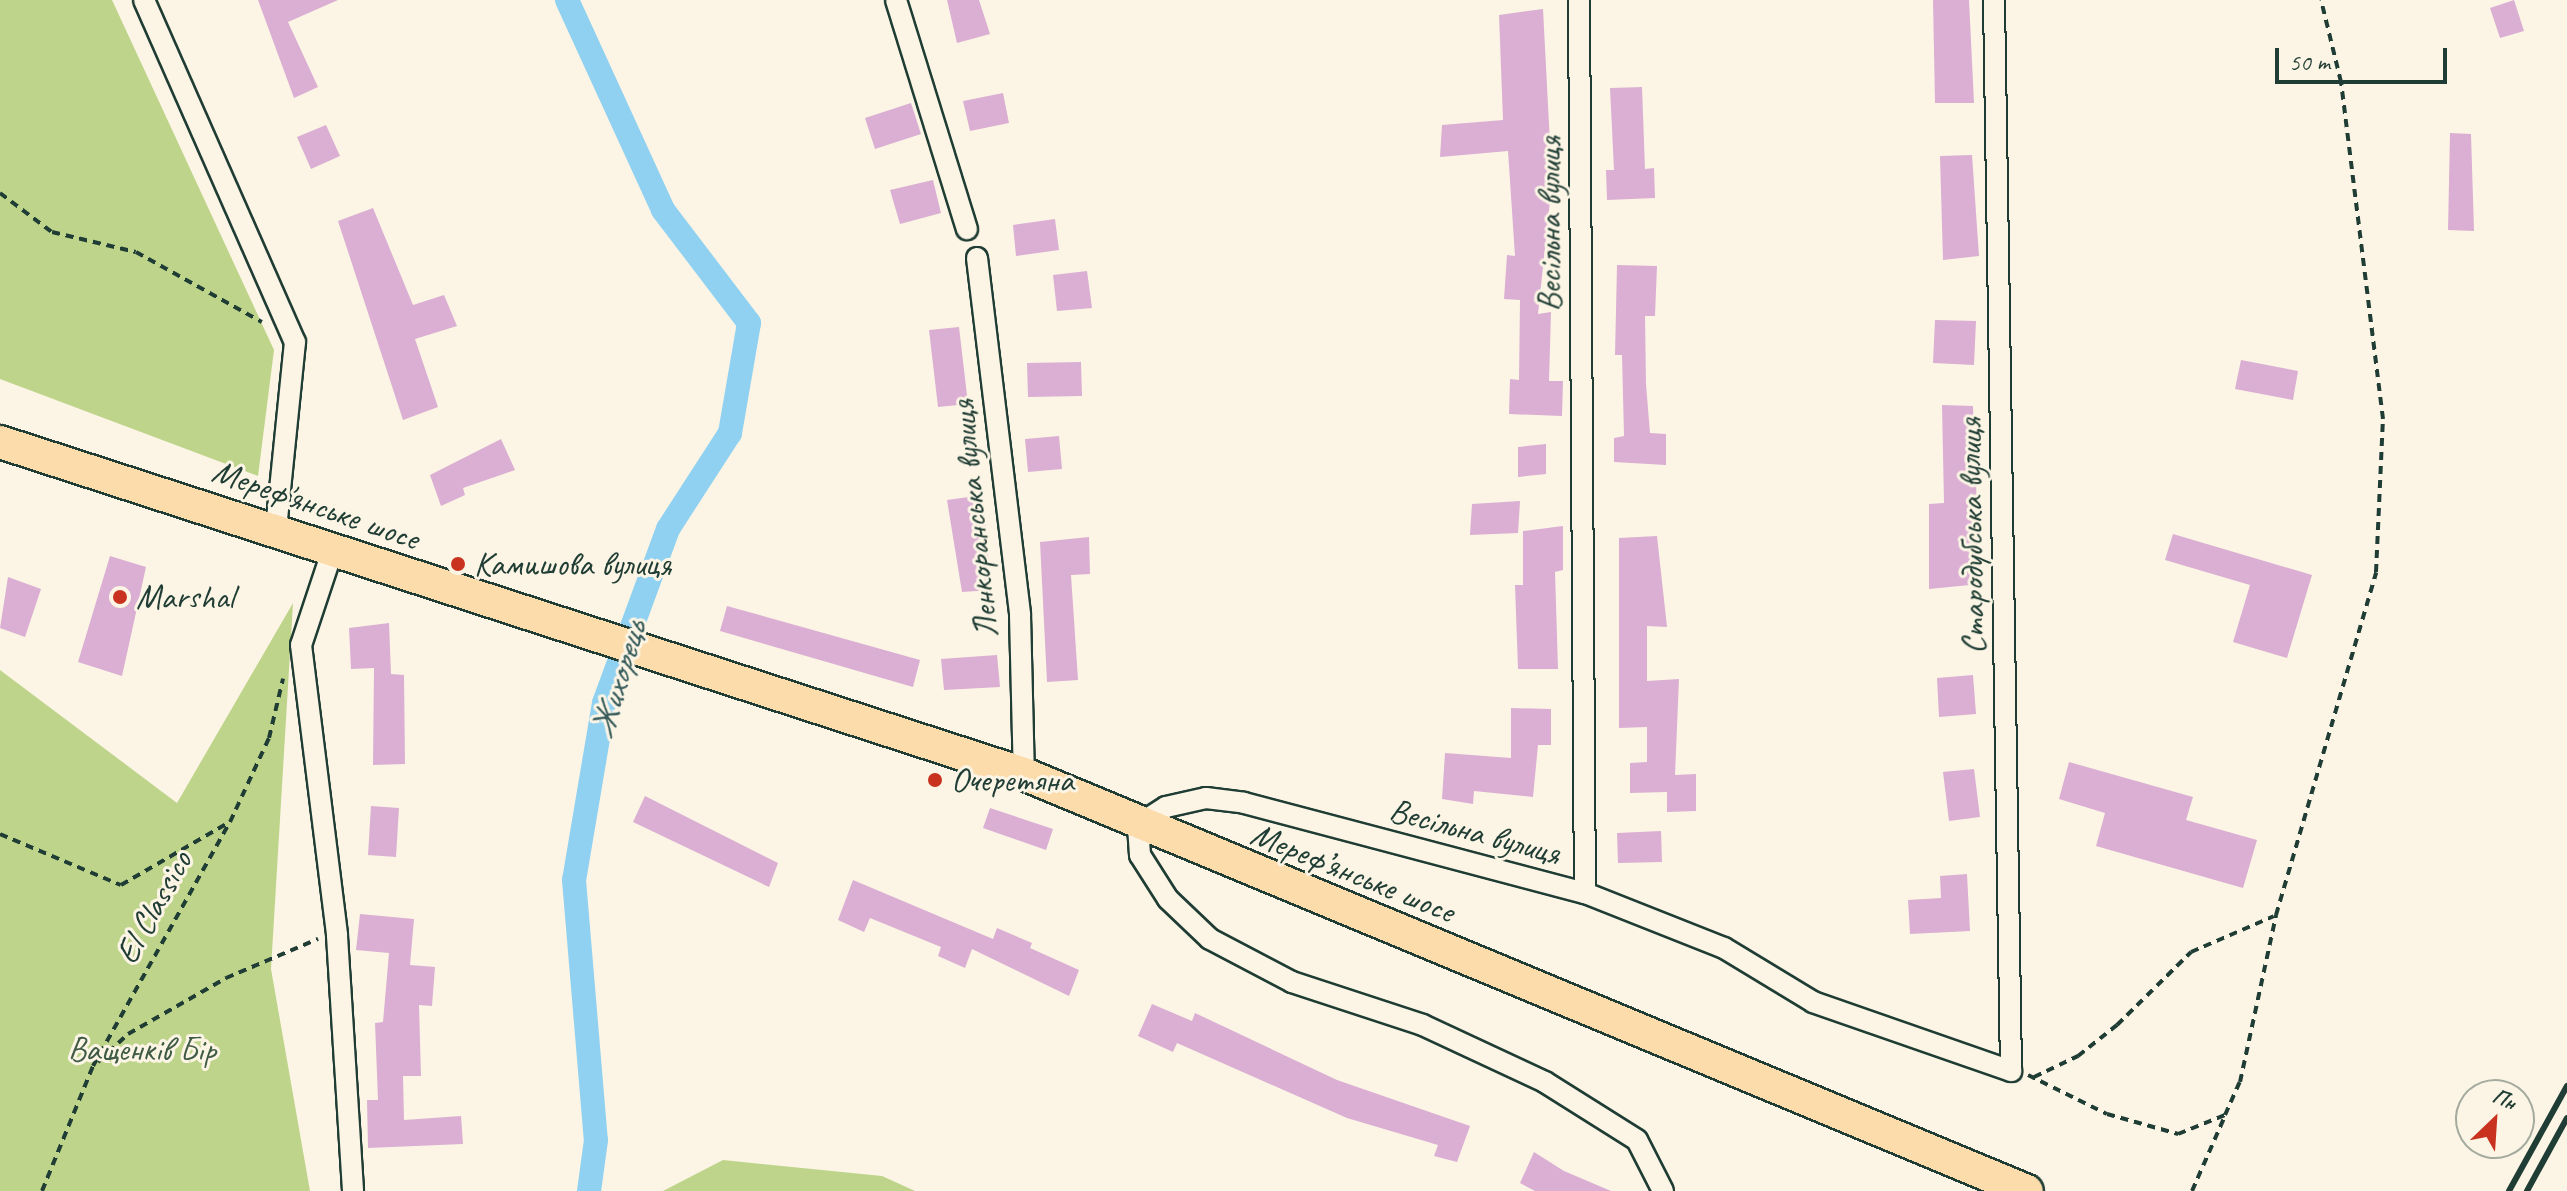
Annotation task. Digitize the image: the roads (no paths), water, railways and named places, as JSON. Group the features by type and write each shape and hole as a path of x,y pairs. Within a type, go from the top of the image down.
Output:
{"highway":[{"name":"Мереф'янське шосе","path":"0,442 276,528 640,652"},
{"name":"Мереф’янське шосе","path":"640,652 1024,774 1138,825 2027,1191"}],"street":[{"path":"144,0 295,342 276,528"},
{"path":"896,0 967,229"},
{"name":"Весільна вулиця","path":"1138,825 1179,804 1244,803 1585,893 1579,0"},
{"name":"Стародубська вулиця","path":"1585,893 1724,948 1813,1002 2011,1071 1994,0"},
{"name":"Ленкоранська вулиця","path":"977,258 1020,615 1024,774"},
{"path":"333,549 301,645 337,936 353,1191"},
{"path":"1138,825 1140,855 1168,899 1210,939 1292,982 1423,1025 1545,1082 1637,1140 1663,1191"}],"waterway":[{"name":"Жихорець","path":"567,0 663,210 749,323 730,433 668,529 604,703 574,880 596,1140 589,1191"}],"railway":[{"path":"2509,1191 2567,1086"},
{"path":"2527,1191 2567,1118"}],"place":[{"name":"Камишова вулиця","path":"458,564"},
{"name":"Marshal","path":"120,597"},
{"name":"Очеретяна","path":"935,780"}],"park label":[{"name":"Ващенків Бір","path":"142,1049"}]}
